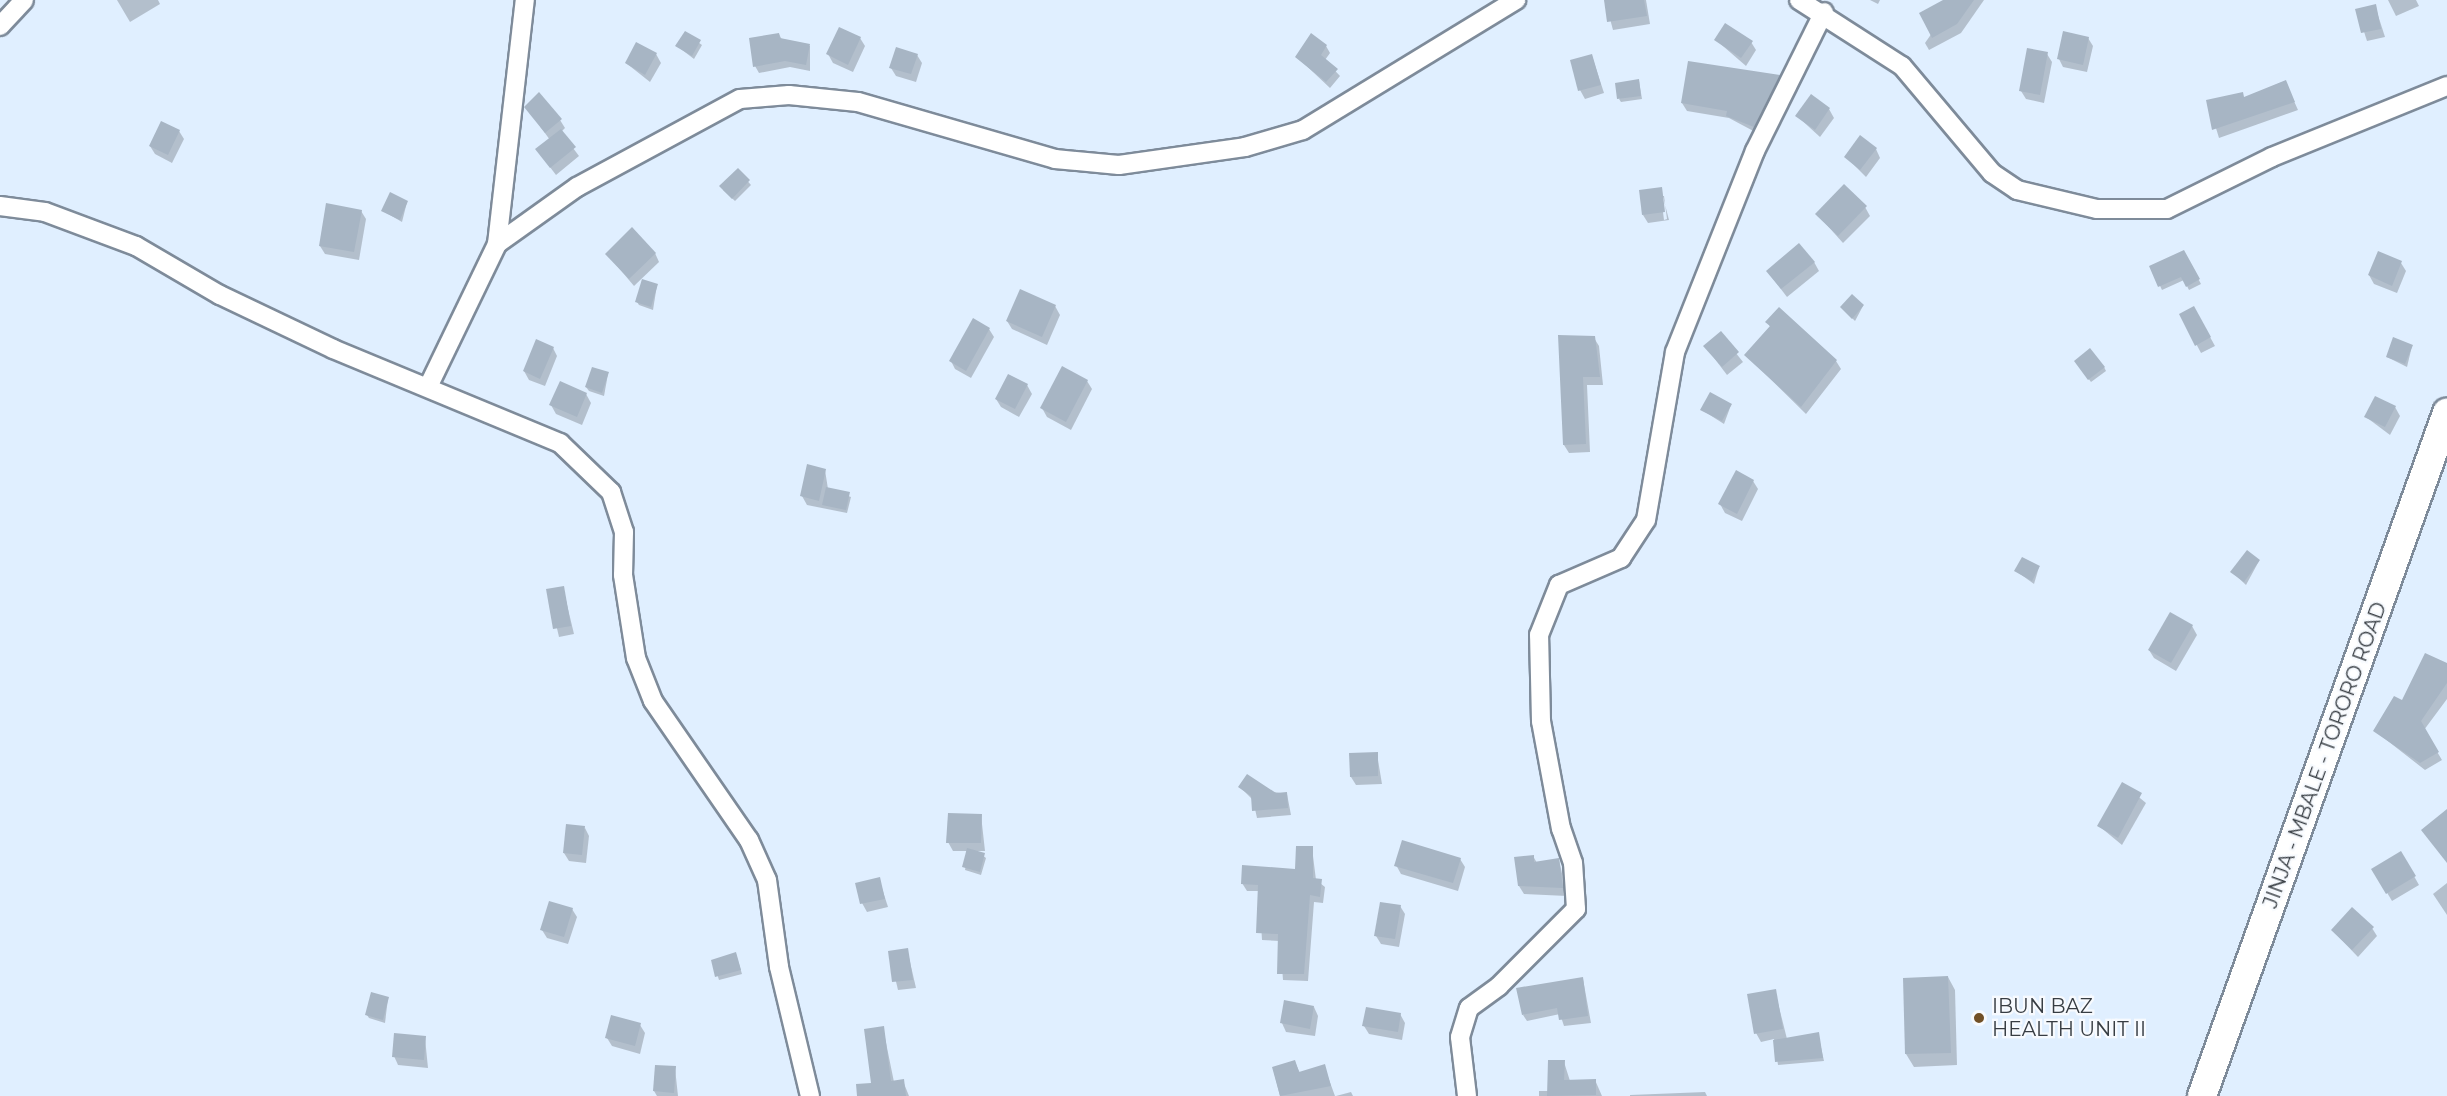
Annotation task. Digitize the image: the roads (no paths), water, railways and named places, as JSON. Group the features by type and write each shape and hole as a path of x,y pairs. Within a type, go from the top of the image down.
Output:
{"main road":[{"name":"JINJA - MBALE - TORORO ROAD","path":"2202,1096 2447,413"}],"street":[{"path":"0,26 24,0"},
{"path":"428,387 497,244 525,0"},
{"path":"497,244 578,187 740,99 789,95 858,102 1054,159 1119,165 1245,147 1303,130 1516,0"},
{"path":"1799,0 1824,12 1902,66 1992,173 2017,190 2097,209 2167,209 2272,157 2447,86"},
{"path":"1467,1096 1460,1037 1469,1008 1508,978 1576,909 1573,863 1561,829 1541,721 1539,635 1559,585 1621,558 1646,520 1675,352 1765,130 1824,12"},
{"path":"0,206 45,212 136,246 220,295 560,443 611,492 624,532 623,575 636,658 653,701 749,840 767,880 778,967 810,1096"}],"place":[{"name":"IBUN BAZ HEALTH UNIT II","path":"1979,1018"}]}
